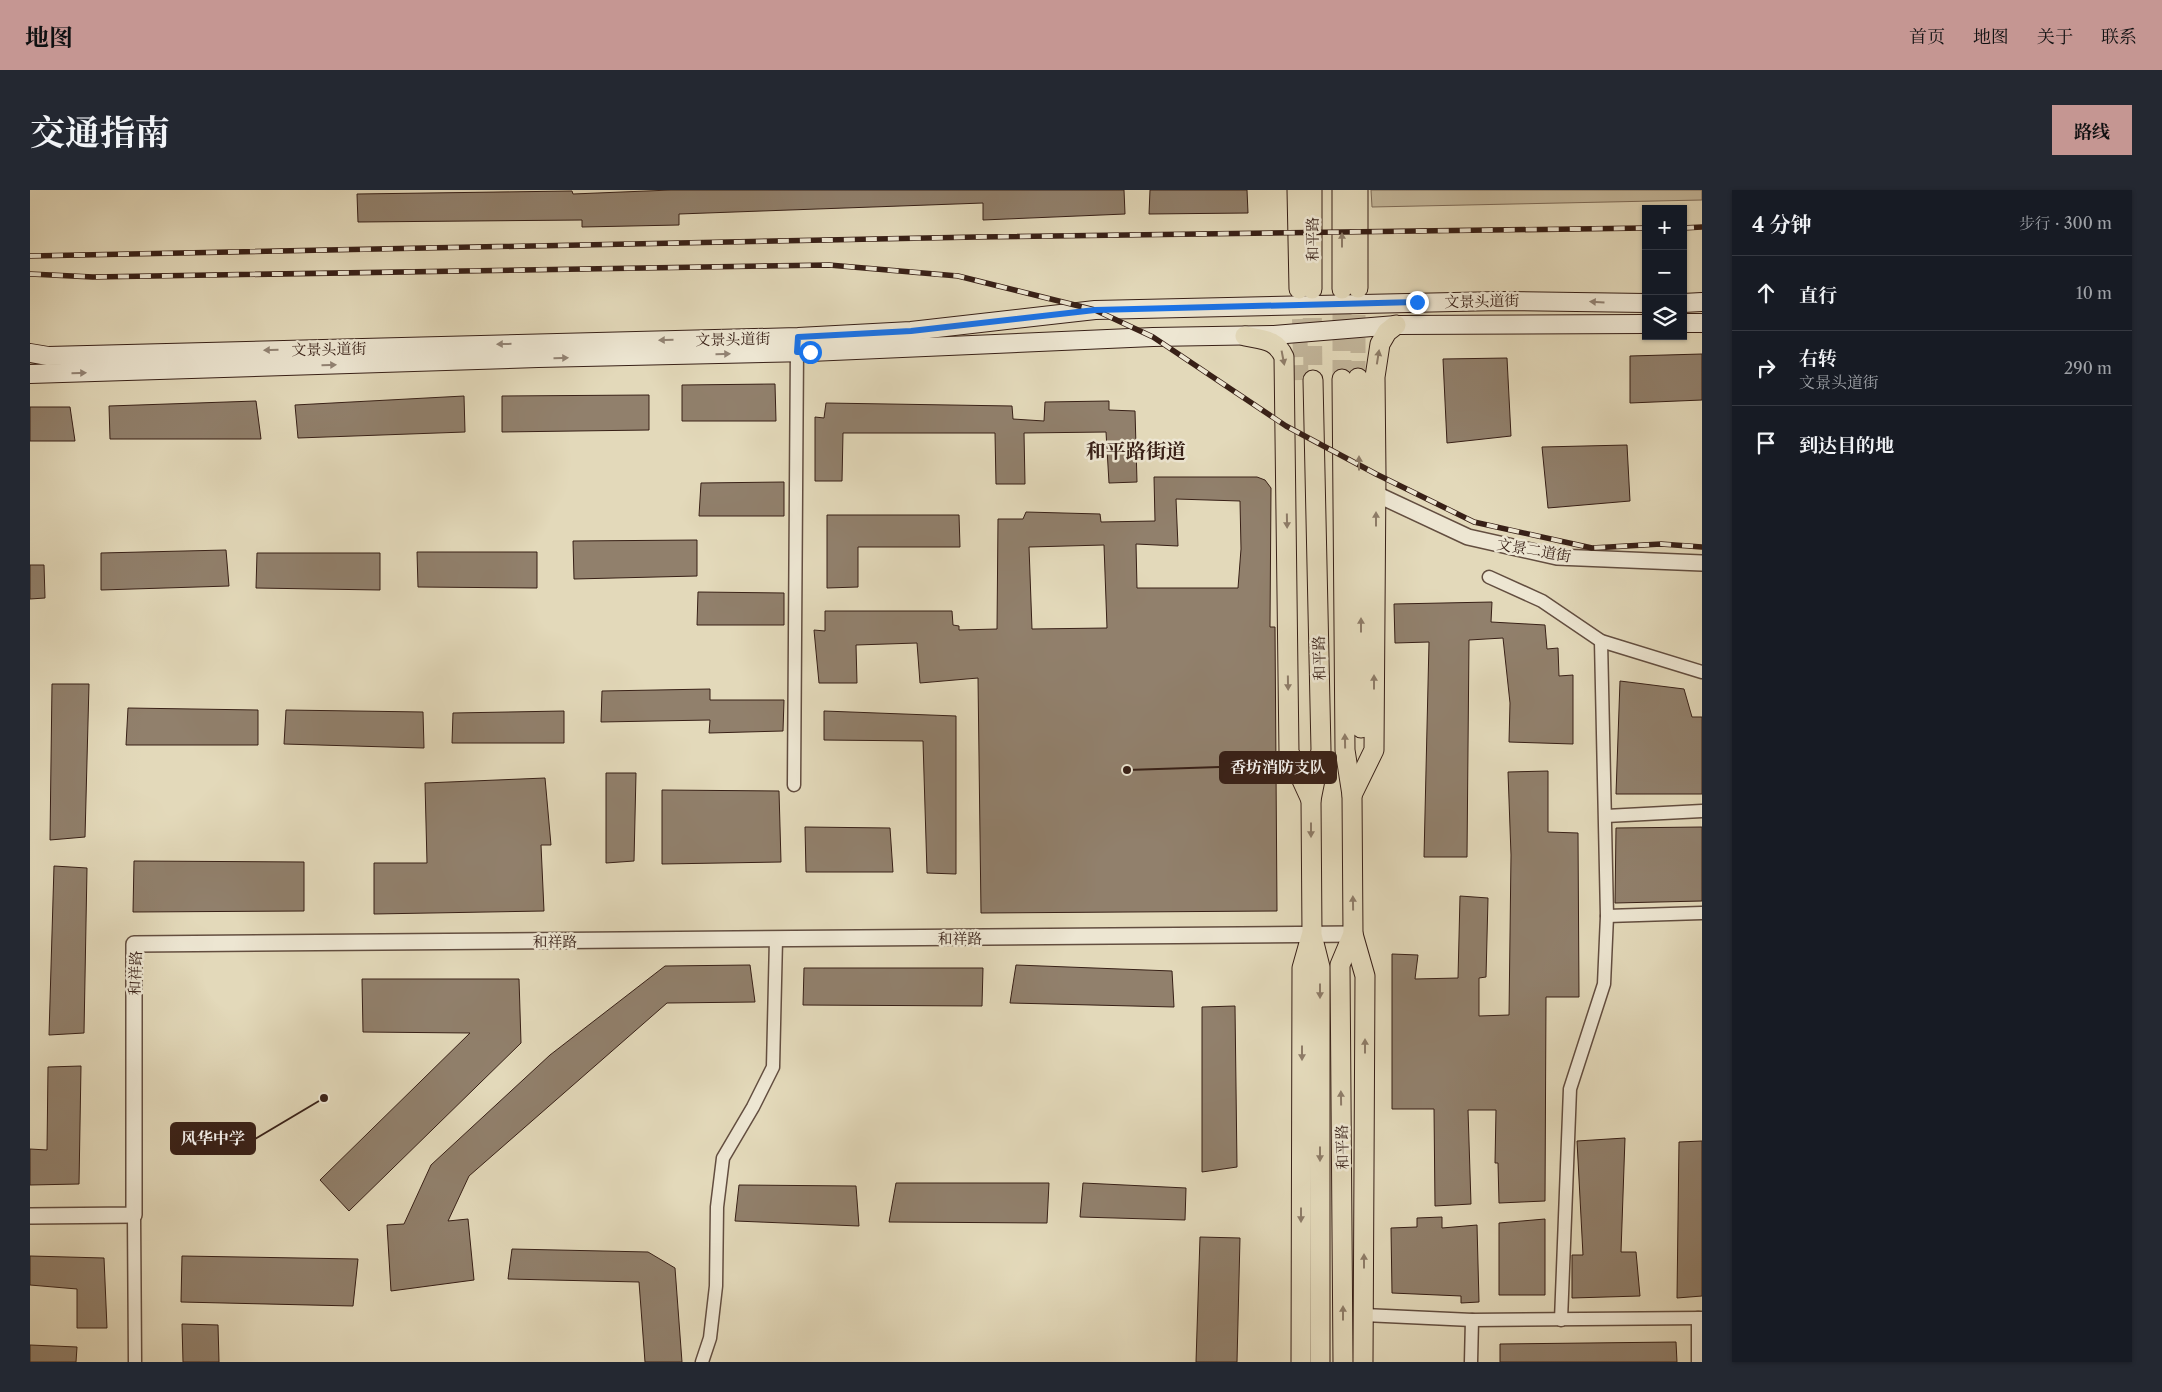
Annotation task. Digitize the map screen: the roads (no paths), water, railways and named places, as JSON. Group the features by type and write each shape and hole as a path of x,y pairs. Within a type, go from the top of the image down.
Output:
{"main road":[{"name":"和平路","path":"1298,190 1306,289 1312,190"},
{"name":"和平路","path":"1342,190 1350,289 1358,190"},
{"name":"文景头道街","path":"30,374 538,358 797,345 1101,310 1555,300 1642,303"},
{"path":"1687,302 1702,302"},
{"path":"1687,323 1702,323"},
{"name":"文景头道街","path":"30,352 48,356 797,345 1245,336 1396,325 1642,324"},
{"path":"1352,795 1374,750 1375,377 1380,344 1387,332 1396,325"},
{"path":"1245,336 1269,341 1280,347 1284,357 1289,752 1311,800"},
{"path":"1350,379 1362,750 1352,795"},
{"name":"和平路","path":"1307,380 1307,732 1311,800 1312,935 1320,967 1320,1362"},
{"name":"和平路","path":"1352,795 1353,934 1365,976 1363,1362"},
{"name":"和平路","path":"1343,1362 1340,965 1353,934"},
{"name":"和平路","path":"1301,1362 1302,968 1312,935"}],"street":[{"path":"794,785 797,345"},
{"name":"文景二道街","path":"1376,494 1468,537 1557,557 1702,563"},
{"path":"1489,577 1542,601 1601,641 1702,672"},
{"path":"1561,1320 1570,1089 1604,984 1608,916 1601,641"},
{"path":"1606,816 1702,811"},
{"path":"1608,916 1702,913"},
{"name":"和祥路","path":"134,1216 134,944 1353,934"},
{"path":"702,1362 710,1338 716,1286 716,1207 723,1158 753,1107 773,1067 776,939"},
{"path":"30,1216 134,1216 135,1362"},
{"path":"1364,1315 1472,1320 1700,1318 1698,1362"},
{"path":"1472,1320 1472,1362"}],"tunnel":[{"path":"1342,289 1342,379"},
{"path":"1312,290 1313,380"},
{"path":"1358,292 1358,378"},
{"path":"1299,296 1301,380"}],"railway":[{"path":"1687,228 1702,227"},
{"path":"30,256 977,237 1642,228"},
{"path":"30,274 93,277 829,265 958,276 1095,310 1153,337 1286,426 1376,474 1474,522 1592,548 1661,544 1702,547"}],"place":[{"name":"香坊消防支队","path":"1127,770"},
{"name":"风华中学","path":"324,1098"}],"district":[{"name":"和平路街道","path":"1136,451"}]}
